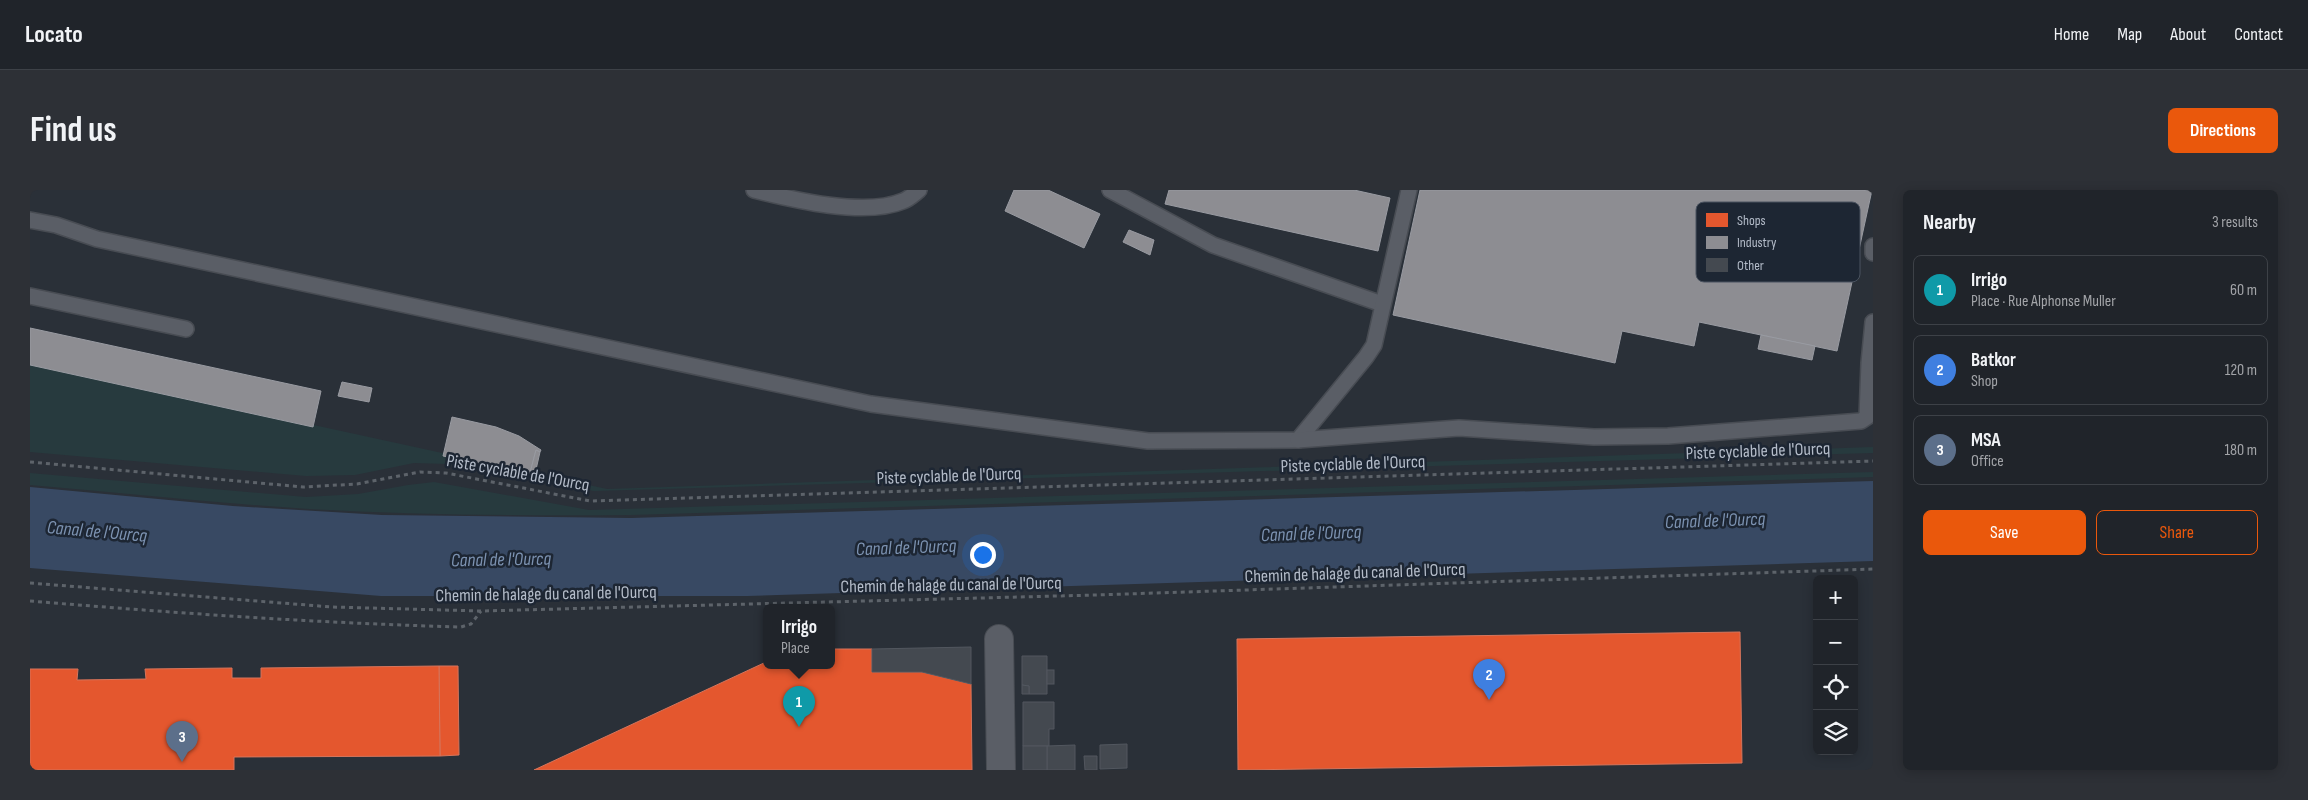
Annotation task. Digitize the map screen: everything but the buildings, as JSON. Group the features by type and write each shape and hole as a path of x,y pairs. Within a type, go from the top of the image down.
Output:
{"street":[{"path":"999,639 1001,770"}],"lane":[{"path":"754,190 847,207 887,206 905,201 919,190"},
{"path":"1110,190 1213,245 1382,304"},
{"path":"1298,440 1369,354 1374,345 1408,190"},
{"path":"30,220 56,225 97,239 871,404 1148,440 1298,440 1459,428 1594,437 1668,436 1861,421 1868,417 1869,363 1873,322"},
{"path":"1873,246 1873,253"},
{"path":"30,296 186,330"}],"path":[{"name":"Piste cyclable de l'Ourcq","path":"30,462 304,487 356,484 420,472 446,473 590,501 1873,461"},
{"name":"Chemin de halage du canal de l'Ourcq","path":"30,583 332,607 481,611 1106,595 1873,569"},
{"path":"30,601 202,616 330,623 461,627 471,624 481,611"}],"green space":[{"path":"30,363 607,489 1873,447 1873,453 594,491 447,464 414,463 355,475 306,476 30,452"},
{"path":"1873,472 1873,477 631,515 389,513 239,504 30,485 30,473 306,497 358,494 434,482 589,510"}],"water":[{"name":"Canal de l'Ourcq","path":"1873,481 1873,561 747,596 381,596 30,568 30,487 233,506 382,515 631,518"}],"place":[{"name":"Batkor","path":"1489,700"},
{"name":"Irrigo","path":"799,727"},
{"name":"MSA","path":"182,762"}]}
